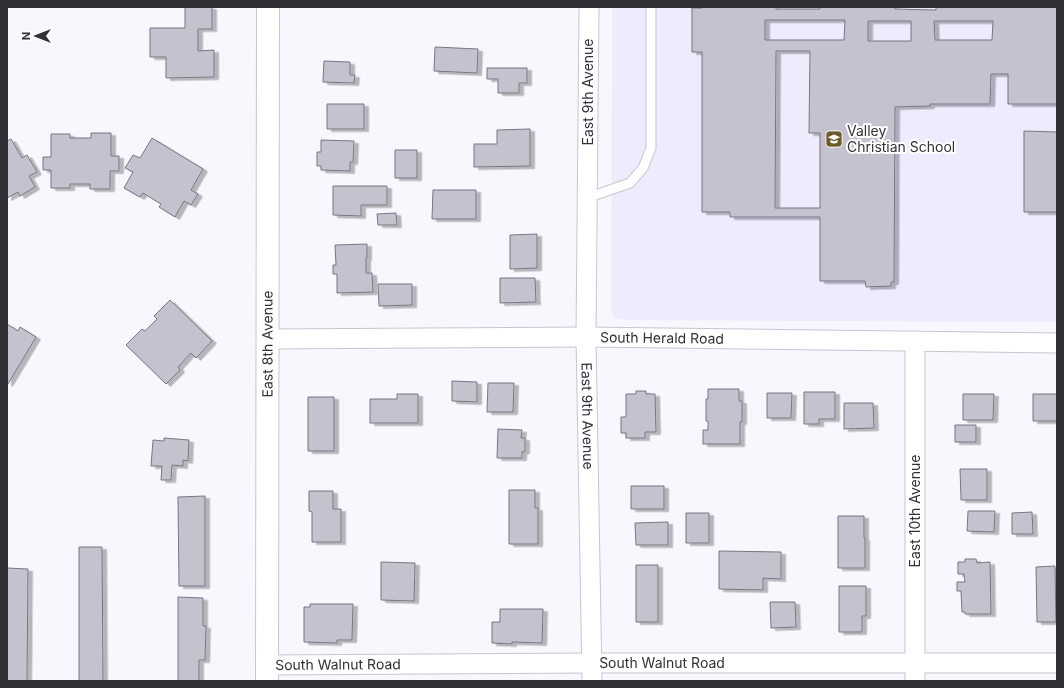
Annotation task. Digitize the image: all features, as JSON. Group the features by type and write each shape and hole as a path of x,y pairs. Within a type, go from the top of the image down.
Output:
{"street":[{"name":"East 8th Avenue","path":"267,673 268,7"},
{"name":"East 9th Avenue","path":"589,7 586,337 592,672"},
{"name":"South Herald Road","path":"267,339 586,337 1057,342"},
{"name":"East 10th Avenue","path":"915,341 915,672"},
{"name":"South Walnut Road","path":"267,673 915,672 1057,663"}],"lane":[{"path":"587,198 630,183 643,168 651,148 652,7"}],"shaded area":[{"name":"Valley Christian School","path":"612,7 1057,7 1057,322 626,320 614,318 611,309"}],"building":[{"path":"185,7 212,7 212,29 198,29 198,51 214,50 214,77 166,78 166,57 150,57 150,28 185,28"},
{"path":"776,7 776,9 820,9 820,7 895,7 895,9 936,10 936,7 1057,7 1057,104 1008,104 1008,74 991,74 990,104 930,104 930,106 895,107 894,282 891,282 891,286 866,287 865,281 820,281 820,217 730,217 730,212 702,212 702,52 692,52 692,8","holes":["765,20 845,20 844,40 765,40","868,21 911,21 911,41 868,41","934,21 993,21 992,40 935,40","776,51 810,51 809,133 820,133 820,208 775,208"]},
{"path":"435,47 478,49 477,73 434,71"},
{"path":"324,61 350,62 350,75 355,75 354,83 323,82"},
{"path":"487,68 527,68 527,83 519,83 519,93 498,93 498,79 487,79"},
{"path":"327,104 364,104 364,129 327,129"},
{"path":"530,129 530,166 474,167 474,144 497,144 497,130"},
{"path":"1024,131 1057,132 1057,212 1024,212"},
{"path":"91,133 111,133 111,156 119,156 119,171 110,171 110,189 90,189 90,184 70,184 70,188 51,188 51,170 43,170 43,157 51,157 51,134 70,134 70,138 91,138"},
{"path":"152,138 203,169 191,190 198,194 191,205 184,201 175,217 159,207 161,204 143,193 140,197 124,188 133,172 125,168 133,155 140,158"},
{"path":"11,139 22,158 27,155 37,172 29,176 35,187 20,196 18,192 7,198 7,141"},
{"path":"321,140 354,141 353,162 350,162 350,171 321,170 321,166 317,166 317,152 321,152"},
{"path":"395,150 417,150 417,178 395,178"},
{"path":"333,186 387,186 387,205 361,205 361,216 333,215"},
{"path":"433,190 476,190 476,219 432,219"},
{"path":"396,213 397,225 378,225 377,214"},
{"path":"537,234 537,268 510,269 510,235"},
{"path":"367,244 366,273 372,273 373,292 337,293 337,274 333,274 333,265 336,265 335,245"},
{"path":"500,278 535,278 536,302 500,303"},
{"path":"378,284 412,284 412,305 379,306"},
{"path":"170,300 212,341 196,358 191,353 178,367 180,370 166,384 126,345 142,329 145,331 157,319 154,316"},
{"path":"7,324 18,331 20,327 36,337 8,384 7,383"},
{"path":"452,381 477,382 477,402 452,401"},
{"path":"488,383 514,383 513,412 487,412"},
{"path":"708,389 739,389 739,401 742,401 740,444 703,444 703,430 708,430 708,421 706,421 706,399 708,399"},
{"path":"636,391 646,391 646,394 655,394 656,432 645,432 645,438 626,438 626,433 621,433 621,417 626,417 626,394 636,394"},
{"path":"804,392 835,392 835,419 819,419 819,424 804,424"},
{"path":"767,393 792,393 791,418 767,418"},
{"path":"397,394 418,394 418,423 370,423 370,399 397,399"},
{"path":"963,394 994,394 993,420 963,420"},
{"path":"1033,394 1057,394 1057,421 1033,421"},
{"path":"308,397 334,397 334,451 308,451"},
{"path":"844,403 873,403 874,428 844,429"},
{"path":"955,425 976,425 976,442 955,442"},
{"path":"498,429 522,430 521,438 525,438 525,451 522,452 522,458 497,458"},
{"path":"164,438 189,440 188,461 183,460 183,466 172,465 171,480 161,480 162,466 151,466 153,440 164,441"},
{"path":"960,469 987,469 987,500 961,500"},
{"path":"631,486 664,486 664,509 631,509"},
{"path":"509,490 535,490 535,508 538,508 538,544 509,544"},
{"path":"309,491 333,491 333,509 341,509 341,542 312,542 312,512 309,511"},
{"path":"205,496 205,586 179,586 178,497"},
{"path":"968,511 995,511 994,532 967,531"},
{"path":"1032,512 1033,534 1012,534 1012,513"},
{"path":"686,513 709,513 709,543 686,543"},
{"path":"838,516 864,516 865,568 838,568"},
{"path":"668,522 668,545 636,545 635,523"},
{"path":"79,547 102,547 103,681 79,681"},
{"path":"719,551 781,552 781,579 763,578 763,590 719,589"},
{"path":"965,559 976,559 977,563 990,562 991,614 965,614 965,612 962,612 961,591 957,591 957,582 965,582 964,574 958,574 958,562 965,562"},
{"path":"381,562 415,563 414,601 381,600"},
{"path":"636,565 658,565 658,622 636,622"},
{"path":"1055,566 1056,622 1037,622 1036,567"},
{"path":"7,568 28,569 27,681 7,681"},
{"path":"839,586 866,586 866,616 862,616 862,632 839,632"},
{"path":"178,597 203,598 203,626 206,626 205,660 199,660 199,681 178,681"},
{"path":"770,602 795,602 796,627 771,628"},
{"path":"310,604 353,604 352,640 337,640 337,643 304,642 304,607 310,607"},
{"path":"500,609 543,609 542,643 492,643 492,622 500,622"}],"place":[{"name":"Valley Christian School","path":"834,139"}]}
